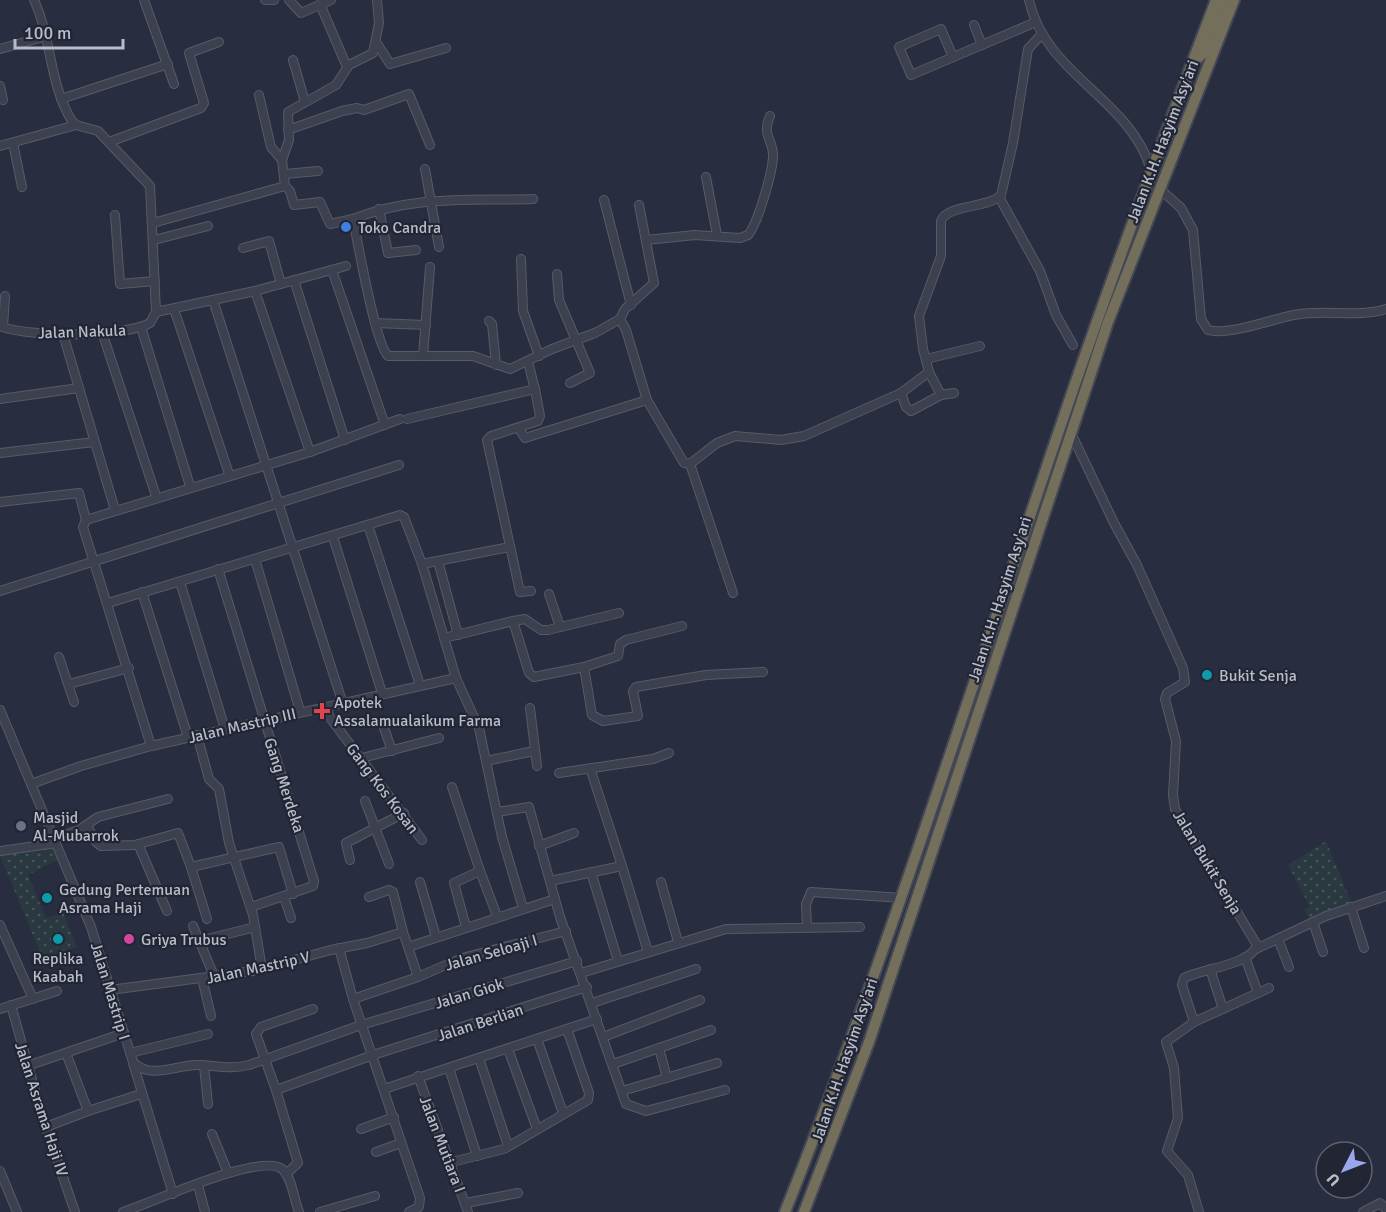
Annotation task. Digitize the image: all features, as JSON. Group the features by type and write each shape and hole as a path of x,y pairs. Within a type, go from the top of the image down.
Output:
{"highway":[{"name":"Jalan K.H. Hasyim Asy'ari","path":"785,1212 840,1074 903,898 1063,419 1151,170 1216,0"},
{"path":"1192,63 1204,55 1224,0"},
{"name":"Jalan K.H. Hasyim Asy'ari","path":"804,1212 869,1042 1070,430 1119,292 1234,0"}],"street":[{"path":"34,0 47,36 61,99 76,126"},
{"path":"144,0 174,84"},
{"path":"265,0 274,0"},
{"path":"289,0 301,13 331,0"},
{"path":"282,160 289,140 288,112 336,86 347,67 373,53 379,17 376,0"},
{"path":"1029,0 1041,35 1064,65 1103,98 1140,146 1151,170"},
{"path":"320,4 347,67"},
{"path":"953,57 941,29 899,47 911,75 1036,22"},
{"path":"974,25 982,45"},
{"path":"1041,35 1028,49 1013,143 999,197 1040,271 1056,315 1073,345"},
{"path":"0,49 47,36"},
{"path":"110,142 201,108 204,103 189,52 219,42"},
{"path":"376,42 390,64 446,48"},
{"path":"292,60 305,102"},
{"path":"61,99 168,64"},
{"path":"0,86 3,100"},
{"path":"288,130 342,111 357,108 364,110 409,94 430,145"},
{"path":"259,95 272,147 282,160 285,186 290,191 294,205 320,202 330,224 353,219 379,208 418,200 533,199"},
{"path":"646,240 717,235 740,238 751,231 773,156 765,128 770,116"},
{"path":"0,146 76,126 93,128 110,142 150,186 156,312 255,291 346,266"},
{"path":"12,143 22,187"},
{"path":"425,169 433,200 439,247"},
{"path":"285,174 318,171"},
{"path":"705,177 717,235"},
{"path":"153,223 285,186"},
{"path":"1160,189 1182,208 1193,230 1201,319 1208,330 1221,332 1296,315 1365,314 1386,309"},
{"path":"941,395 929,372 920,316 941,256 939,236 943,217 999,197"},
{"path":"604,200 631,305"},
{"path":"353,219 375,323 382,348 388,356 473,356 508,370 620,319 654,283 639,205"},
{"path":"379,208 388,253 416,250"},
{"path":"115,215 120,284 155,280"},
{"path":"154,240 208,226"},
{"path":"243,248 268,241 281,284"},
{"path":"520,259 523,311 539,356"},
{"path":"423,356 430,267"},
{"path":"333,270 385,425"},
{"path":"557,274 559,300 590,375 570,383"},
{"path":"294,280 345,440"},
{"path":"255,291 310,452"},
{"path":"2,327 5,296"},
{"path":"213,300 342,701"},
{"path":"174,309 230,474"},
{"name":"Jalan Nakula","path":"2,327 22,332 63,334 102,332 141,327 152,321 156,312"},
{"path":"620,319 626,330 647,400 684,464 690,464 728,438 747,435 768,440 796,438 901,393 929,372"},
{"path":"489,321 492,324 496,365"},
{"path":"375,323 426,326"},
{"path":"141,327 190,486"},
{"path":"102,332 156,496"},
{"path":"63,334 115,510"},
{"path":"926,359 980,346"},
{"path":"528,362 540,419 519,429 491,436 487,440 521,593 531,591"},
{"path":"0,399 79,388"},
{"path":"86,520 156,496 310,452 403,419 535,389"},
{"path":"901,393 906,407 911,411 941,395 954,393"},
{"path":"519,429 525,438 647,400"},
{"name":"Jalan Bukit Senja","path":"1070,430 1113,523 1137,565 1183,668 1185,682 1165,696 1176,741 1173,795 1175,809 1255,941 1256,949"},
{"path":"0,453 94,442"},
{"path":"690,464 733,593"},
{"path":"0,591 399,465"},
{"path":"0,502 76,493 83,500 86,520 83,527 129,668 151,746"},
{"path":"108,603 402,515 406,519 422,564 456,678 476,719 497,812 523,908"},
{"path":"368,525 420,685"},
{"path":"333,537 382,693"},
{"path":"422,564 510,547"},
{"path":"255,559 300,711"},
{"path":"438,561 458,635"},
{"name":"Gang Merdeka","path":"218,569 306,851 314,885 288,896"},
{"path":"180,582 225,729"},
{"path":"142,592 209,779 219,789 234,856 255,927 262,969"},
{"path":"549,594 560,627"},
{"path":"444,638 513,621 525,620 541,630 620,613"},
{"path":"513,621 530,673 534,677 584,667 618,656 620,644 626,640 682,626"},
{"path":"59,657 74,702"},
{"path":"584,667 592,715 603,721 638,716 633,691 636,687 706,675 763,672"},
{"path":"69,684 129,668"},
{"name":"Jalan Mastrip III","path":"31,784 81,766 151,746 342,701 456,678"},
{"name":"Gang Kos Kosan","path":"324,706 331,719 404,813 422,840"},
{"path":"530,708 537,766"},
{"name":"Jalan Mastrip I","path":"0,710 91,927 133,1062 140,1068 153,1071 204,1066 230,1069 266,1060"},
{"path":"384,728 392,750"},
{"path":"362,758 439,738"},
{"path":"486,761 534,751"},
{"path":"559,773 653,759 669,753"},
{"path":"590,768 648,952"},
{"path":"452,787 497,916"},
{"path":"0,851 55,841 98,817 168,799"},
{"path":"365,801 389,864"},
{"path":"497,812 529,807 555,899 629,1106 646,1111 725,1090"},
{"path":"350,860 346,843 404,813"},
{"path":"87,825 99,846 138,844 178,833 207,919"},
{"path":"539,846 574,833"},
{"path":"138,844 167,911"},
{"path":"191,867 279,847 291,918"},
{"path":"550,881 622,866"},
{"path":"466,927 454,883 480,871"},
{"path":"591,872 618,961"},
{"path":"420,882 436,937"},
{"path":"661,882 678,942"},
{"path":"369,897 389,890 393,892 418,977"},
{"path":"807,927 806,904 811,892 903,898"},
{"path":"250,907 288,896"},
{"path":"1194,1022 1182,980 1245,957 1256,949 1313,922 1386,896"},
{"path":"408,947 497,916 555,899"},
{"path":"1351,907 1365,948"},
{"path":"1313,922 1323,952"},
{"path":"0,926 33,999"},
{"path":"193,926 214,976"},
{"path":"203,947 202,942 207,939 255,927"},
{"path":"581,973 678,942 743,927 860,927"},
{"name":"Jalan Seloaji I","path":"353,999 418,977 462,958 566,931"},
{"name":"Jalan Mastrip V","path":"110,990 262,969 339,948 367,944 403,932"},
{"path":"1278,939 1289,967"},
{"path":"339,948 361,1025 420,1198 419,1207 414,1211"},
{"path":"1245,957 1258,993"},
{"name":"Jalan Giok","path":"266,1060 361,1025 577,961"},
{"path":"592,1004 696,969"},
{"path":"1210,969 1223,1009"},
{"path":"202,978 211,1016"},
{"name":"Jalan Berlian","path":"276,1090 373,1055 587,987"},
{"path":"1199,1212 1186,1173 1167,1151 1178,1121 1176,1088 1166,1042 1168,1038 1194,1022 1269,988"},
{"path":"0,1009 57,991"},
{"path":"603,1037 700,1000"},
{"name":"Jalan Asrama Haji IV","path":"11,1005 46,1127 75,1212"},
{"path":"286,1174 298,1163 256,1034 259,1028 313,1009"},
{"path":"384,1089 597,1019"},
{"path":"448,1163 508,1146 579,1106 590,1097 567,1029"},
{"path":"613,1064 711,1030"},
{"path":"27,1065 124,1033"},
{"path":"130,1053 208,1034"},
{"path":"537,1039 563,1113"},
{"path":"659,1048 667,1078"},
{"path":"508,1049 537,1129"},
{"path":"66,1053 88,1112"},
{"path":"479,1058 508,1146"},
{"path":"133,1062 173,1194"},
{"path":"622,1091 717,1063"},
{"path":"204,1066 208,1104"},
{"path":"448,1068 477,1156"},
{"name":"Jalan Mutiara I","path":"418,1076 448,1163 468,1212"},
{"path":"46,1127 141,1094"},
{"path":"361,1129 393,1117"},
{"path":"212,1134 228,1173"},
{"path":"375,1152 401,1143"},
{"path":"123,1212 146,1208 173,1194 228,1173 266,1164 276,1166 286,1174 299,1212"},
{"path":"0,1171 17,1212"},
{"path":"198,1185 205,1212"},
{"path":"466,1203 518,1193"},
{"path":"320,1212 375,1196"},
{"path":"1363,1212 1381,1203 1386,1209"}],"shaded area":[{"path":"1326,841 1351,902 1309,920 1305,910 1310,907 1288,865"},
{"path":"52,847 57,860 28,875 46,918 63,912 77,947 43,959 0,856"}],"place":[{"name":"Toko Candra","path":"346,227"},
{"name":"Bukit Senja","path":"1207,675"},
{"name":"Apotek Assalamualaikum Farma","path":"322,711"},
{"name":"Masjid Al-Mubarrok","path":"21,826"},
{"name":"Gedung Pertemuan Asrama Haji","path":"47,898"},
{"name":"Replika Kaabah","path":"58,939"},
{"name":"Griya Trubus","path":"129,939"}]}
